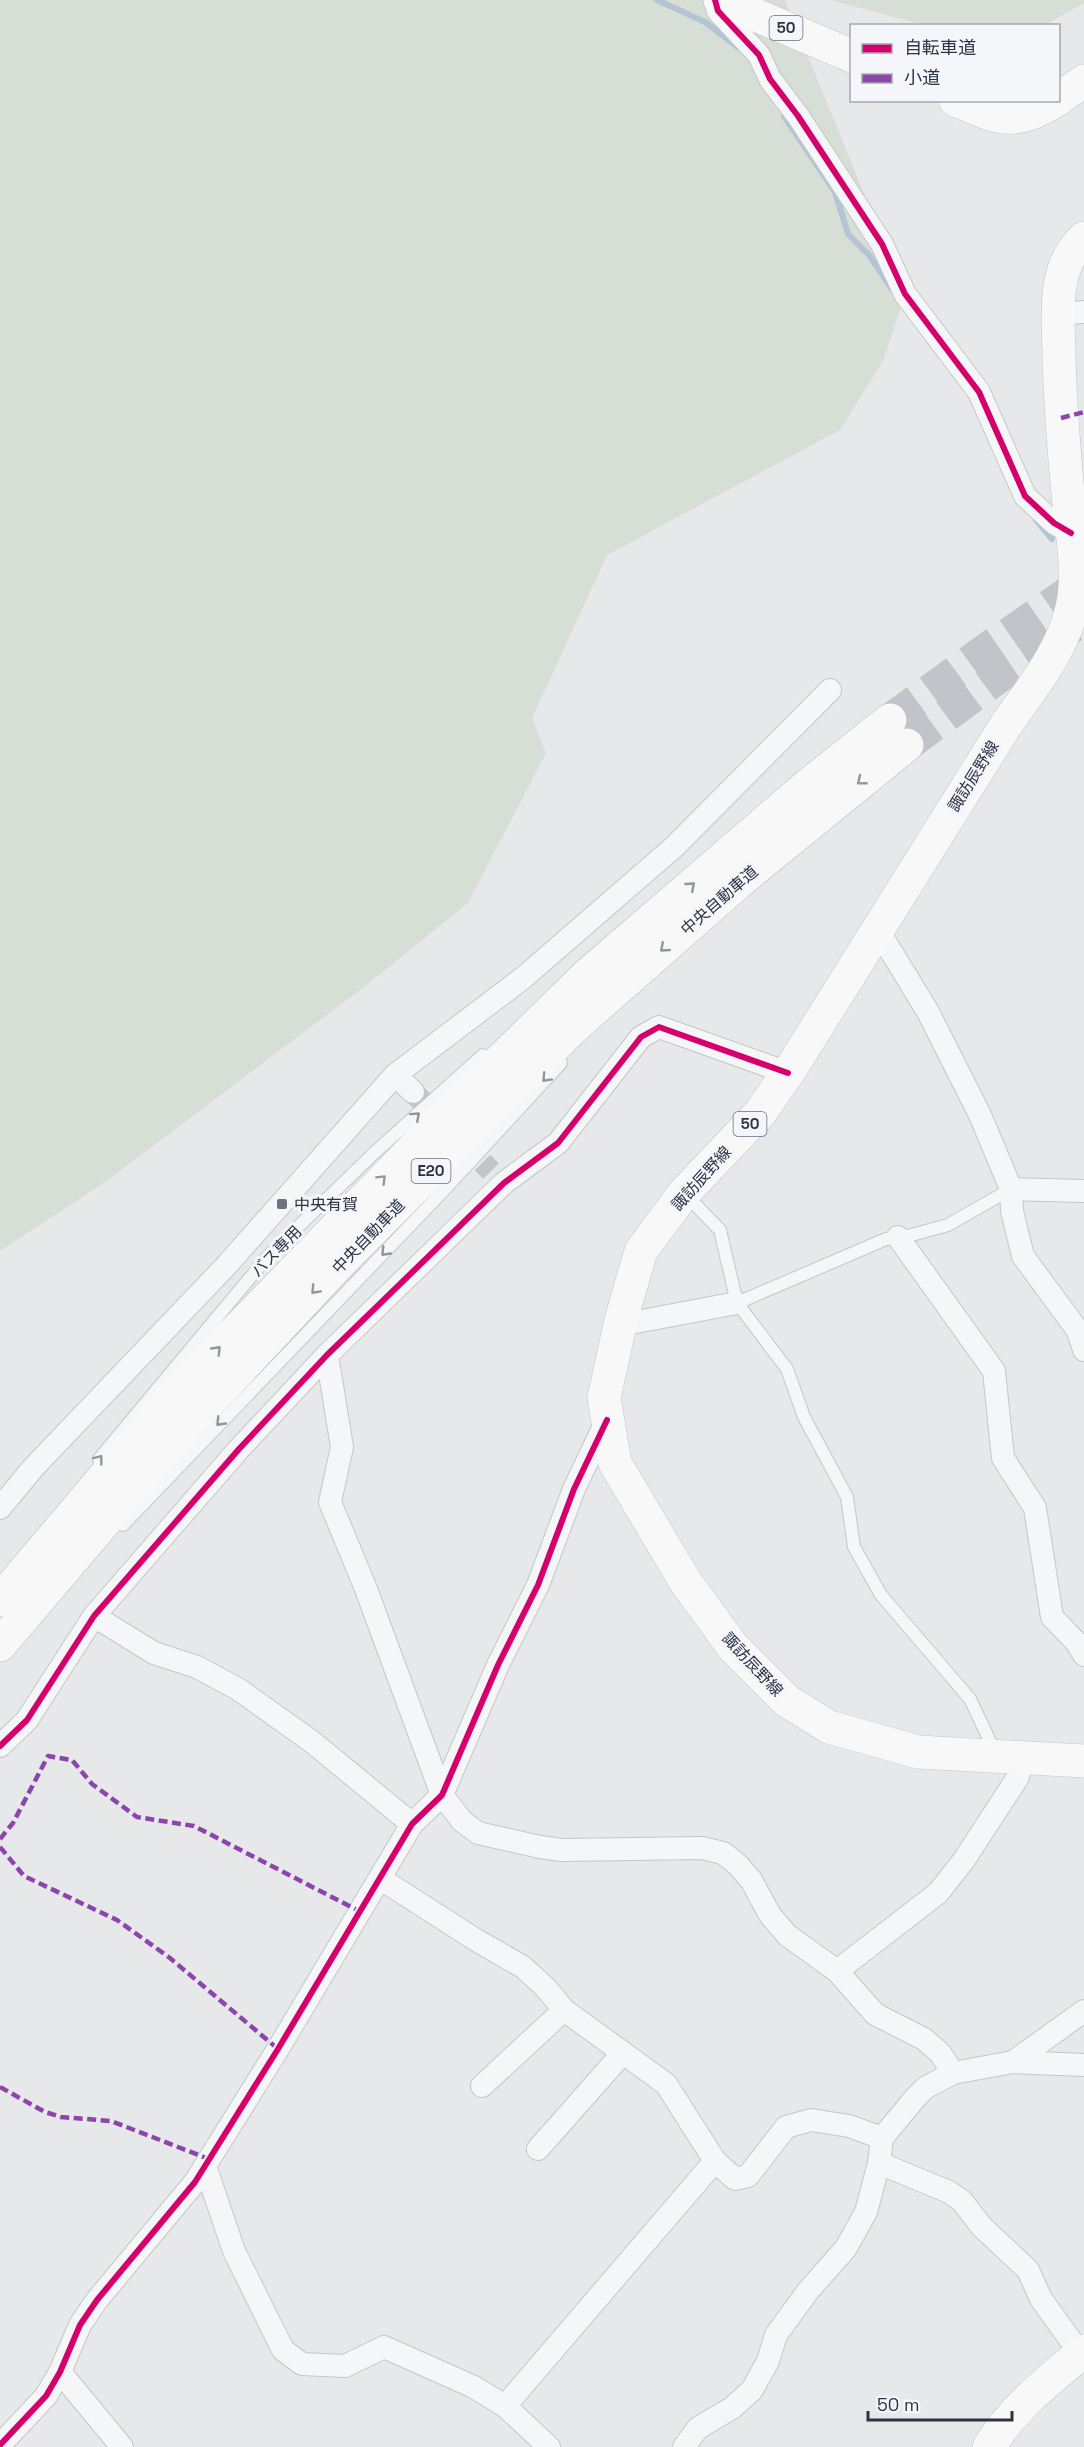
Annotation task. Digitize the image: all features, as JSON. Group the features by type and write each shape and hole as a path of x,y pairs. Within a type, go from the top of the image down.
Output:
{"main road":[{"name":"50","path":"720,0 850,55"},
{"path":"1060,99 1084,81"},
{"path":"960,102 996,118 1030,116 1054,102"},
{"name":"諏訪辰野線","path":"1084,238 1073,249 1060,279 1071,313 1061,418 1071,533 1080,573 1071,616 1044,671 1006,725 788,1073 760,1113 684,1194 640,1251 620,1325 604,1398 615,1463 685,1581 733,1647 787,1701 829,1727 918,1752 1084,1761"},
{"name":"中央自動車道","path":"6,1638 175,1439 337,1266 572,1029 740,881 898,732 808,785 586,976 406,1156 177,1391 10,1588"},
{"path":"989,2447 997,2434 1023,2405 1083,2355"}],"street":[{"path":"715,0 718,11 759,55 770,79 818,145 882,244 905,294 979,392 1025,496 1054,524 1071,533"},
{"path":"0,1508 33,1468 225,1267 395,1075 523,978 674,848 830,690"},
{"path":"878,930 928,1012 980,1115 1011,1189 1012,1210 1023,1256 1078,1331 1084,1350"},
{"path":"0,1746 27,1720 94,1616 239,1449 497,1177 558,1143 641,1036 659,1027 788,1073"},
{"path":"395,1075 413,1092"},
{"path":"1011,1189 1084,1191"},
{"path":"898,1237 994,1371 1003,1458 1035,1508 1052,1617 1077,1643 1084,1655"},
{"path":"620,1325 737,1303"},
{"path":"327,1355 342,1447 330,1502 366,1589 442,1795 462,1821 478,1833 562,1850 702,1848 723,1853 751,1880 770,1915 787,1935 837,1971 875,2014 924,2039 940,2053 953,2073"},
{"path":"0,2445 46,2396 60,2372 81,2325 97,2300 195,2182 381,1879 412,1824 442,1795 498,1665 538,1585 574,1490 607,1420"},
{"path":"94,1616 154,1653 197,1667 238,1689 311,1741 412,1824"},
{"path":"837,1971 938,1893 964,1860 1018,1777 1010,1756"},
{"path":"381,1879 476,1940 523,1967 546,1988 564,2010 666,2084 715,2161 735,2179 748,2176 786,2127 811,2120 849,2126 882,2138"},
{"path":"482,2086 564,2010"},
{"path":"1012,2062 1084,2011"},
{"path":"538,2149 622,2054"},
{"path":"684,2447 698,2428 732,2408 752,2390 768,2361 776,2335 808,2291 846,2248 866,2212 879,2163 882,2138 921,2092 953,2073 1012,2062 1084,2065"},
{"path":"505,2406 715,2161"},
{"path":"879,2163 949,2192 962,2201 981,2226 1028,2270 1041,2299 1083,2355"},
{"path":"205,2166 234,2251 284,2350 302,2364 345,2366 384,2347 474,2387 505,2406 549,2447"},
{"path":"60,2372 122,2447"}],"lane":[{"path":"544,999 586,976"},
{"path":"117,1532 155,1489 445,1190 569,1054 572,1029"},
{"name":"バス専用","path":"92,1467 128,1421 269,1255 373,1155 493,1046"},
{"path":"737,1303 886,1239 948,1225 1011,1189"},
{"path":"684,1194 720,1230 737,1303 787,1369 804,1417 847,1497 854,1547 881,1595 970,1699 1010,1756"},
{"path":"10,1588 27,1550 49,1522"},
{"path":"6,1638 39,1618 55,1601"}],"shaded area":[{"path":"0,0 785,0 905,294 884,359 840,430 607,555 532,718 546,753 468,903 360,990 105,1182 0,1251"},
{"path":"831,0 1084,0 1084,3 1047,24 921,24"}],"waterway":[{"path":"657,0 705,22 739,48"},
{"path":"784,116 835,192 848,234 869,255 892,289"},
{"path":"1036,520 1052,539"}],"tunnel":[{"path":"890,720 1084,582"},
{"path":"907,745 1001,675 1073,626"},
{"path":"413,1092 491,1171"}],"marked path":[{"path":"1061,418 1084,412"},
{"path":"0,1839 13,1823 48,1756 72,1760 92,1784 137,1817 194,1826 361,1912"},
{"path":"0,1847 24,1876 117,1920 170,1958 278,2049"},
{"path":"0,2087 45,2112 61,2117 111,2121 209,2159"}],"cycle path":[{"path":"715,0 718,11 759,55 770,79 798,116 882,244 905,294 979,392 1025,496 1054,523 1071,533"},
{"path":"0,1746 27,1720 94,1616 239,1449 327,1355 504,1183 558,1143 641,1037 659,1027 788,1073"},
{"path":"0,2445 46,2396 60,2372 80,2325 97,2300 195,2182 278,2049 412,1824 442,1795 498,1665 538,1585 574,1489 607,1420"}],"place":[{"name":"中央有賀","path":"282,1204"}]}
